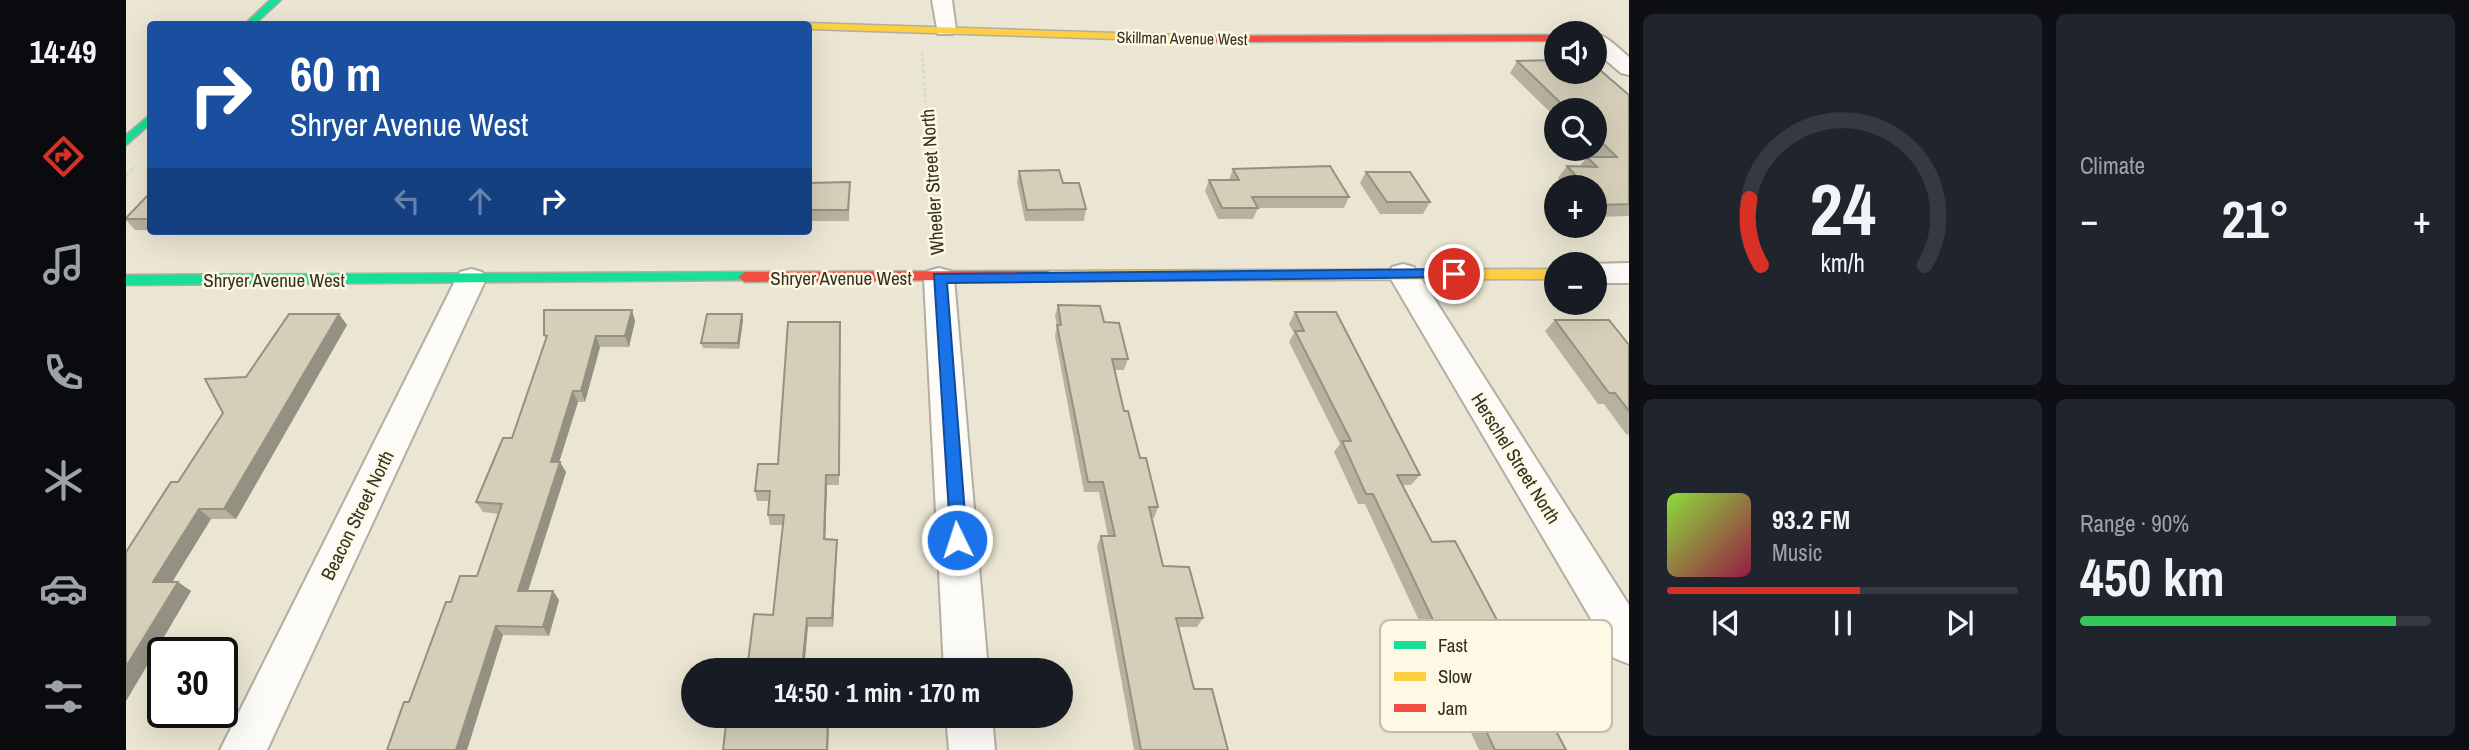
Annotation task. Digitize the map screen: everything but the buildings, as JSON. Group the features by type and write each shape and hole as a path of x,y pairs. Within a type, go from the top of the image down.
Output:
{"street":[{"path":"253,21 276,0"},
{"path":"942,0 945,30"},
{"name":"Skillman Avenue West","path":"812,26 1233,40 1544,38"},
{"path":"1607,38 1629,38"},
{"path":"1607,49 1629,68"},
{"path":"127,139 147,121"},
{"path":"1607,273 1629,273"},
{"name":"Herschel Street North","path":"1403,274 1629,643"},
{"name":"Shryer Avenue West","path":"126,280 1544,274"},
{"name":"Wheeler Street North","path":"939,278 965,658"},
{"name":"Beacon Street North","path":"243,750 471,279"},
{"path":"971,728 972,750"}],"path":[{"name":"Wheeler Street North","path":"920,30 939,278"}],"traffic: fast":[{"path":"253,21 276,0"},
{"path":"126,141 147,121"},
{"path":"126,280 745,277"}],"traffic: slow":[{"path":"812,26 1209,39"},
{"path":"1048,276 1544,274"}],"traffic: jam":[{"path":"1209,39 1544,38"},
{"path":"745,277 1048,276"}],"route":[{"path":"957,540 939,278 1454,274"}]}
